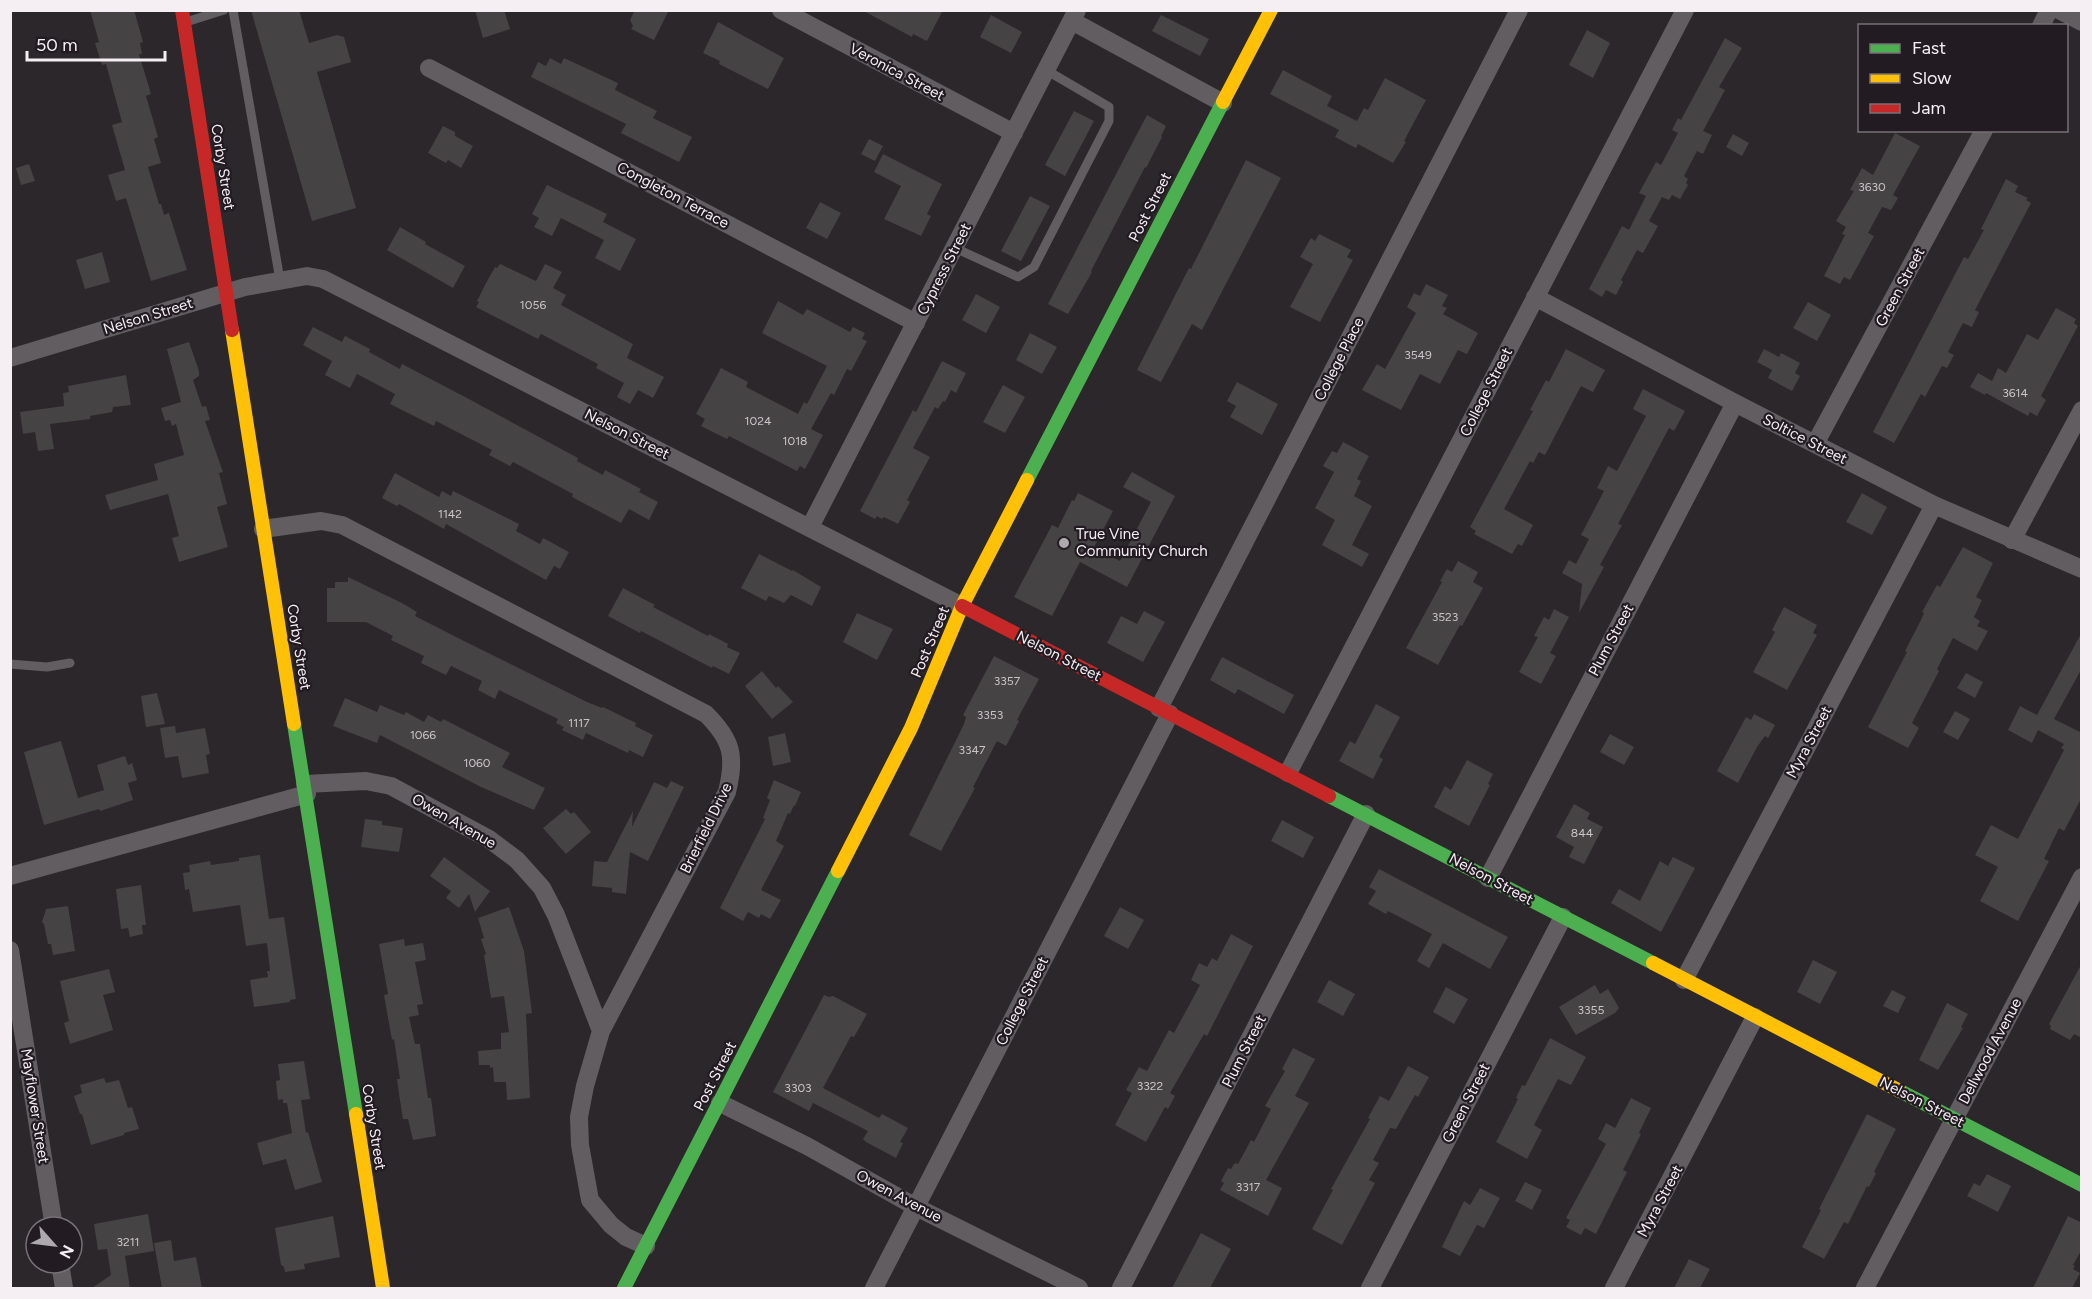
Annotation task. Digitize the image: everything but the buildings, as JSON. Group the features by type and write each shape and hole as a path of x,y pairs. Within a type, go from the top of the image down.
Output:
{"street":[{"name":"Veronica Street","path":"781,10 1014,133"},
{"name":"Post Street","path":"624,1288 911,728 963,606 1271,10"},
{"name":"College Place","path":"1165,711 1519,10"},
{"name":"College Street","path":"1288,773 1685,10"},
{"path":"2042,24 2049,10"},
{"path":"2059,10 2082,22"},
{"name":"Corby Street","path":"183,16 383,1288"},
{"name":"Cypress Street","path":"810,527 1075,16"},
{"path":"1075,16 1223,103"},
{"name":"Congleton Terrace","path":"429,68 916,323"},
{"name":"Green Street","path":"1815,444 1983,132"},
{"name":"Nelson Street","path":"10,358 226,292 307,276 323,279 1288,773 2082,1185"},
{"name":"Soltice Street","path":"1535,297 1934,505 2082,569"},
{"name":"Plum Street","path":"1488,878 1735,403"},
{"path":"2012,540 2082,410"},
{"name":"Myra Street","path":"1684,980 1934,505"},
{"name":"Brierfield Drive","path":"263,529 321,521 342,525 706,714 721,729 731,749 733,770 727,792 602,1031 585,1086 579,1117 585,1176 590,1200 611,1225 626,1237 646,1246"},
{"name":"College Street","path":"874,1288 1165,711"},
{"name":"Owen Avenue","path":"10,876 306,789 366,781 391,786 489,839 517,860 542,888 556,915 602,1031"},
{"name":"Plum Street","path":"1121,1288 1366,814"},
{"name":"Dellwood Avenue","path":"1865,1288 2082,878"},
{"name":"Green Street","path":"1370,1288 1563,917"},
{"name":"Mayflower Street","path":"10,950 52,1215"},
{"name":"Myra Street","path":"1614,1288 1755,1017"},
{"name":"Owen Avenue","path":"720,1102 807,1146 916,1207 1079,1288"}],"lane":[{"path":"183,16 224,10"},
{"path":"233,10 280,280"},
{"path":"955,248 1018,277 1034,267 1108,121 1109,107 1046,70"},
{"path":"10,664 47,667 70,663"}],"traffic: fast":[{"path":"1027,480 1223,102"},
{"path":"294,724 356,1114"},
{"path":"1329,796 1653,963"},
{"path":"624,1288 838,871"},
{"path":"1900,1091 2082,1185"}],"traffic: slow":[{"path":"1223,102 1271,10"},
{"path":"232,330 294,724"},
{"path":"838,871 911,728 962,606 1027,480"},
{"path":"1653,963 1900,1091"},
{"path":"356,1114 383,1288"}],"traffic: jam":[{"path":"182,10 232,330"},
{"path":"962,606 1329,796"}],"place":[{"name":"True Vine Community Church","path":"1064,543"}]}
